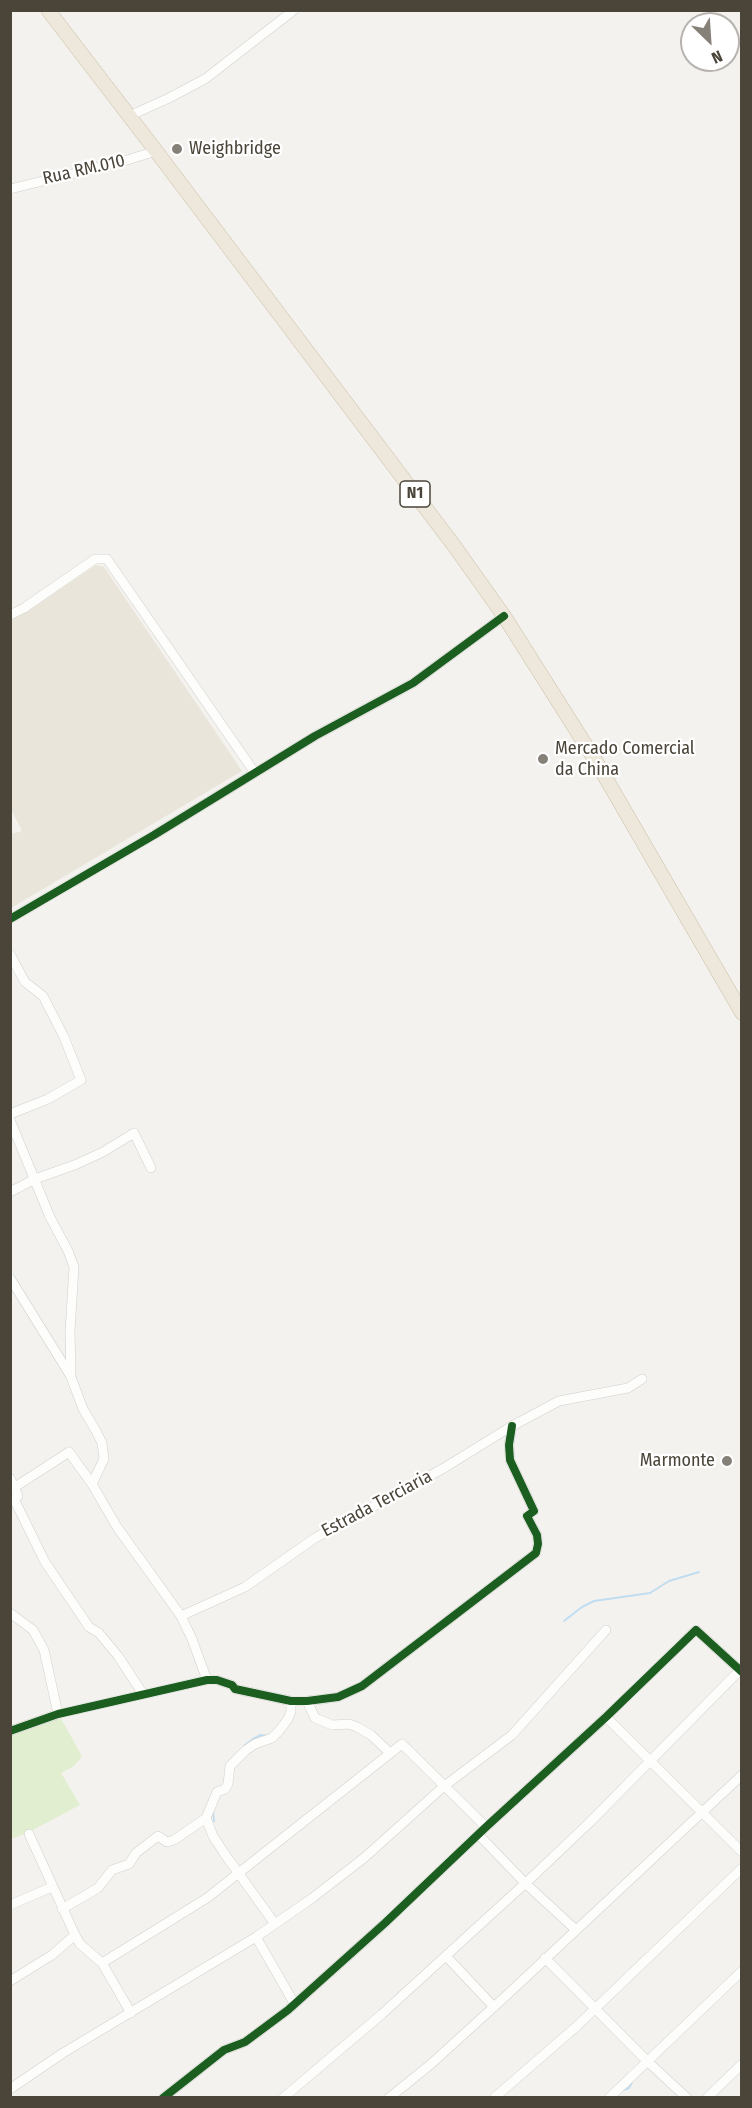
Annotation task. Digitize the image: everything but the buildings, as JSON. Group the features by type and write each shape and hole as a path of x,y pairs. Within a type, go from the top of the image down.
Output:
{"highway":[{"name":"N1","path":"48,10 455,547 504,616 597,763 740,1013"}],"street":[{"path":"129,116 205,79 294,10"},
{"name":"Rua RM.010","path":"10,189 156,151"},
{"path":"10,615 24,608 95,559 107,559 255,773"},
{"path":"10,919 315,736 413,683 504,616"},
{"path":"10,954 25,982 43,996 74,1059 81,1080 48,1099 10,1114"},
{"path":"11,1125 74,1267 70,1331 71,1377"},
{"path":"10,1192 35,1179 103,1152 134,1133 151,1168"},
{"path":"10,1278 71,1377 82,1409 102,1443 104,1459 93,1484"},
{"name":"Estrada Terciaria","path":"181,1616 245,1587 315,1538 444,1468 512,1426 559,1401 628,1388 642,1379"},
{"path":"10,1731 58,1714 207,1680 217,1680 232,1685 235,1689 291,1701 338,1697 362,1686 536,1552 537,1535 527,1516 534,1511 510,1460 509,1445 512,1426"},
{"path":"143,1694 118,1656 99,1633 88,1627 45,1562 14,1499 18,1496 13,1482 69,1452 93,1484 117,1527 181,1616 207,1680"},
{"path":"10,1613 33,1630 44,1650 58,1714"},
{"path":"10,2089 63,2053 275,1924 364,1858 443,1787 512,1735 606,1630"},
{"path":"163,2097 224,2050 245,2042 258,2033 294,2003 385,1923 696,1630 740,1668 651,1761 525,1883 382,2014 283,2097"},
{"path":"62,1909 98,1888 112,1870 129,1864 136,1852 158,1836 167,1842 174,1840 206,1818 217,1792 225,1789 228,1784 230,1766 246,1750 272,1738 279,1731 288,1719 291,1701"},
{"path":"307,1701 315,1718 323,1723 357,1727 371,1735 390,1753"},
{"path":"606,1717 741,1852"},
{"path":"102,1963 207,1898 402,1744 482,1830 525,1883 576,1930"},
{"path":"389,2097 431,2064 494,2007 741,1775"},
{"path":"206,1818 213,1836 275,1924"},
{"path":"29,1834 75,1935 94,1958 102,1963 132,2013"},
{"path":"494,2097 595,2009 741,1868"},
{"path":"10,1905 52,1887"},
{"path":"10,1982 52,1955 75,1935"},
{"path":"256,1936 294,2003"},
{"path":"446,1956 494,2007"},
{"path":"545,1958 647,2061 687,2097"},
{"path":"609,2097 741,1971"},
{"path":"707,2097 741,2064"}],"shaded area":[{"path":"96,565 104,567 242,771 11,908 11,834 22,831 11,809 11,620"}],"green space":[{"path":"59,1715 82,1756 74,1766 61,1773 80,1805 11,1839 10,1731"}],"waterway":[{"path":"564,1621 594,1601 650,1593 669,1581 699,1572"},
{"path":"244,1746 261,1735 268,1736"},
{"path":"213,1812 214,1821"},
{"path":"621,2091 629,2088 632,2082"}],"cycle path":[{"path":"10,919 154,835 315,736 413,683 504,616"},
{"path":"10,1731 58,1714 207,1680 217,1680 232,1685 235,1689 291,1701 338,1697 362,1686 536,1553 537,1535 527,1516 534,1511 510,1460 509,1445 512,1426"},
{"path":"163,2098 224,2050 245,2042 288,2010 385,1923 696,1630 742,1672"}],"place":[{"name":"Weighbridge","path":"177,149"},
{"name":"Mercado Comercial da China","path":"543,759"},
{"name":"Marmonte","path":"727,1461"}]}
